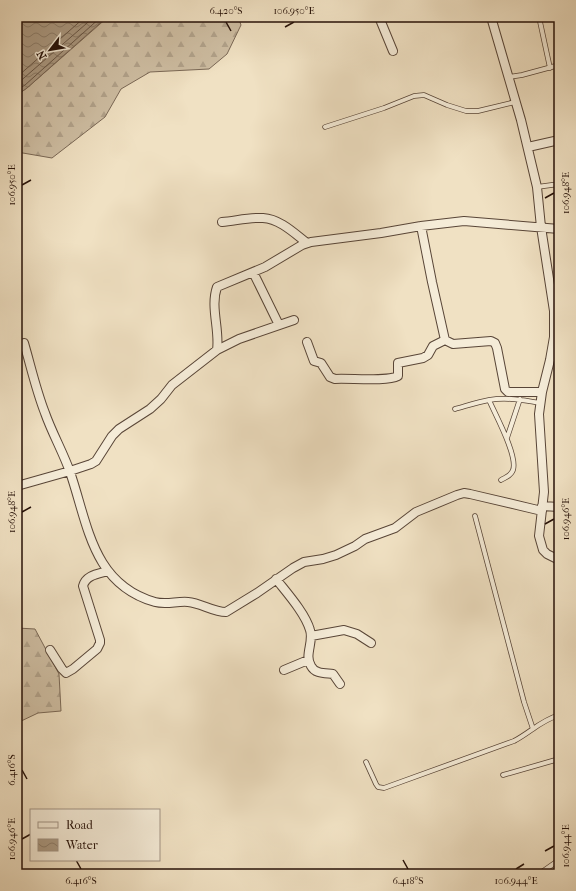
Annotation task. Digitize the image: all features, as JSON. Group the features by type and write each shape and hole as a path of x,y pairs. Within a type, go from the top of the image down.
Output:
{"street":[{"path":"379,17 393,51"},
{"path":"491,17 528,147 537,187 541,227 555,324 555,355 542,392 539,414 544,486 539,536 540,543 547,554 559,560"},
{"path":"528,147 559,140"},
{"path":"222,222 264,218 274,220 307,243"},
{"path":"217,350 215,292 217,287 265,267 307,243 381,234 421,226 464,221 559,229"},
{"path":"421,226 435,297 446,340 453,344 491,341 497,348 506,389 508,392 542,392"},
{"path":"253,272 279,325"},
{"path":"17,486 91,464 96,461 112,436 119,429 150,409 161,399 172,385 217,350 239,339 294,320"},
{"path":"308,342 314,361 321,363 330,377 335,379 373,379 395,378 399,373 398,363 423,358 428,355 433,346 446,340"},
{"path":"24,343 39,398 70,471 91,540 97,554 108,571 124,586 135,594 155,602 164,604 184,601 192,602 224,612 235,607 304,562 336,555 365,540 395,528 416,512 464,493 542,509 559,507"},
{"path":"50,650 66,673 73,669 99,646 100,640 83,586 84,581 88,577 108,571"},
{"path":"276,579 304,617 311,631 312,643 308,660 314,670 319,673 333,674 340,684"},
{"path":"311,636 344,630 357,634 371,643"},
{"path":"284,670 308,660"}],"lane":[{"path":"539,17 550,68"},
{"path":"508,77 559,65"},
{"path":"325,127 419,95 424,95 466,112 478,111 515,102"},
{"path":"537,187 559,184"},
{"path":"455,409 489,400 520,399 540,403"},
{"path":"507,438 520,399"},
{"path":"489,400 507,438 512,453 514,467 511,474 501,480"},
{"path":"475,516 524,702 533,729"},
{"path":"366,762 378,787 384,788 514,741 524,736 544,720 559,716"},
{"path":"503,775 559,759"},
{"path":"539,874 559,860"}],"green space":[{"path":"108,17 238,17 241,25 227,54 209,69 150,72 121,89 105,117 52,158 17,152 17,95"},
{"path":"17,628 35,629 59,674 61,711 38,713 17,723"}],"water":[{"path":"22,17 107,17 27,88 17,95 17,22"}]}
